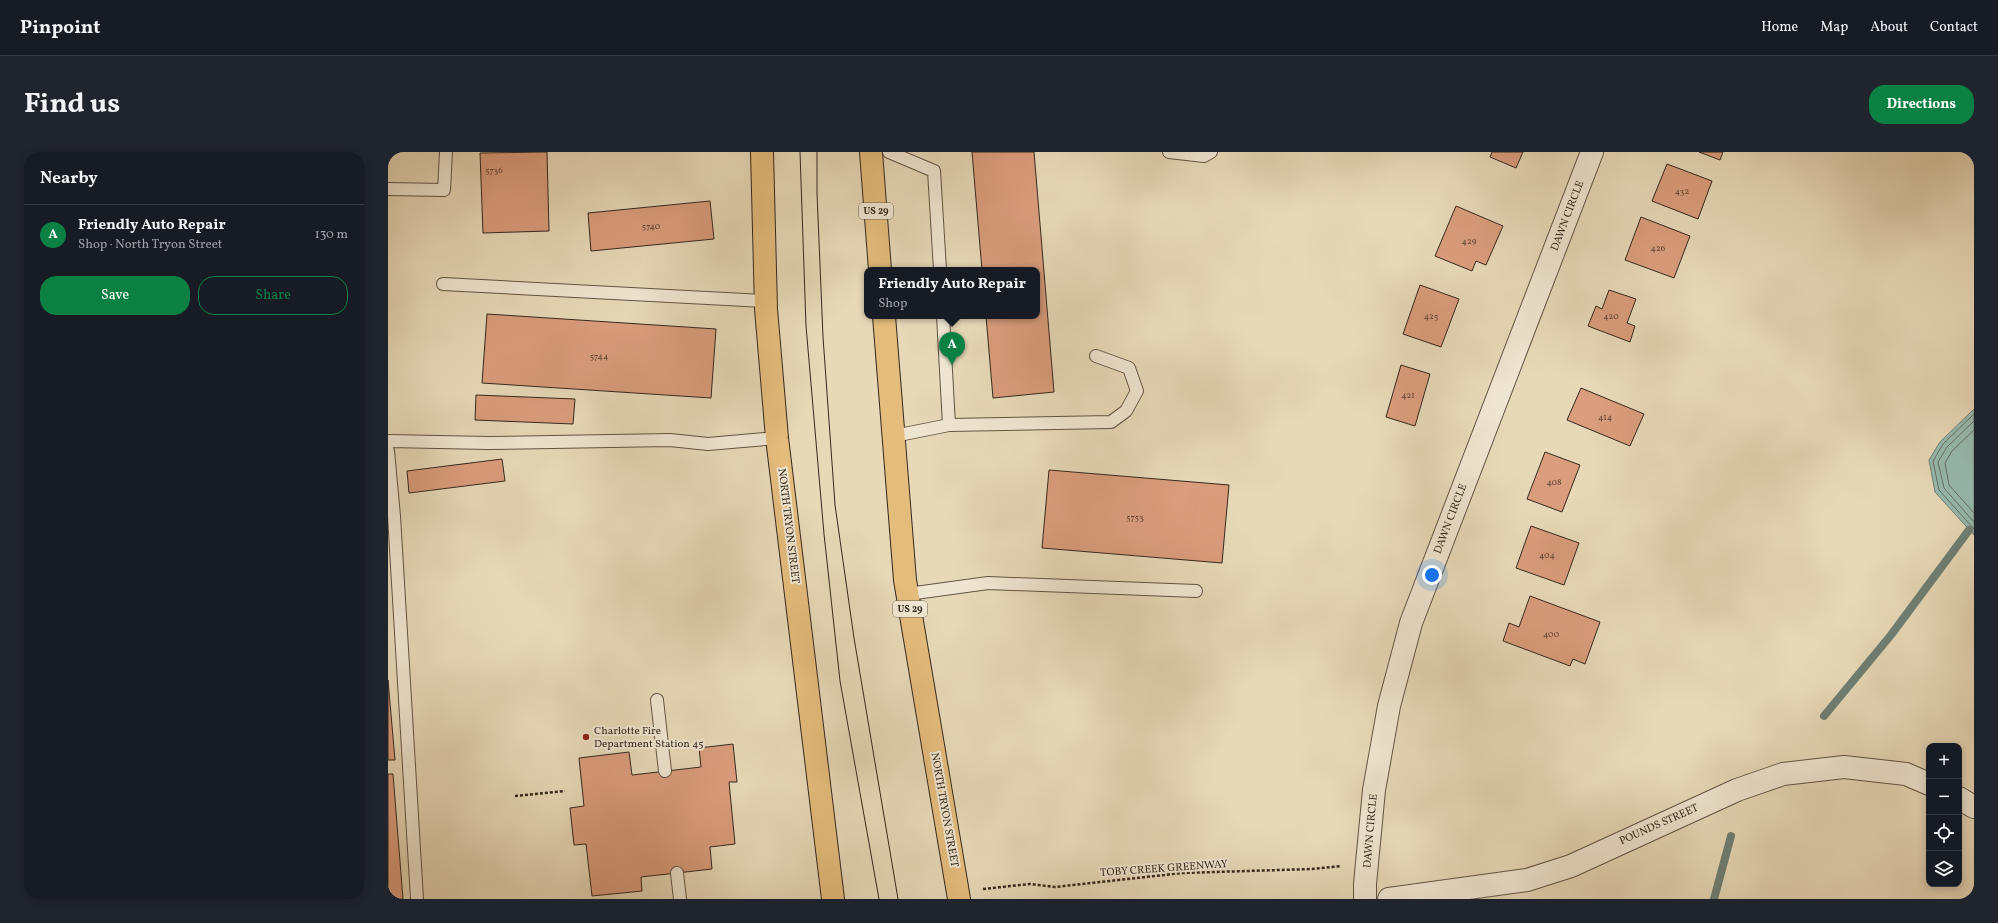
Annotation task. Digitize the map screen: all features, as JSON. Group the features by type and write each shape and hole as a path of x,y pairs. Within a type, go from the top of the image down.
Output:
{"main road":[{"name":"NORTH TRYON STREET","path":"762,152 765,301 777,438 833,899"},
{"name":"US 29","path":"871,152 880,267"},
{"name":"NORTH TRYON STREET","path":"884,319 908,594 959,899"}],"street":[{"name":"DAWN CIRCLE","path":"1366,899 1365,884 1374,790 1389,706 1411,623 1592,152"},
{"name":"POUNDS STREET","path":"1389,899 1527,880 1572,866 1737,790 1783,774 1844,766 1906,774 1926,783"},
{"path":"1962,800 1974,807"}],"lane":[{"path":"388,189 444,190 446,152"},
{"path":"889,152 934,171 940,267"},
{"path":"1169,152 1204,156 1211,152"},
{"path":"444,284 765,301"},
{"path":"943,319 949,425"},
{"path":"894,436 949,425 1111,422 1126,411 1138,391 1129,368 1096,356"},
{"path":"388,441 488,444 670,440 708,444 777,438"},
{"path":"388,451 394,516 417,899"},
{"path":"908,594 988,583 1196,591"},
{"path":"657,700 666,771"},
{"path":"677,873 680,899"}],"path":[{"path":"515,796 565,791"},
{"name":"TOBY CREEK GREENWAY","path":"979,889 1030,884 1055,886 1182,873 1312,869 1343,866"}],"water":[{"path":"1974,409 1974,535 1935,492 1929,460 1940,442"}],"building":[{"path":"547,152 549,231 483,233 480,153"},
{"path":"972,152 1034,152 1054,392 993,398 986,319 1040,319 1040,267 982,267"},
{"path":"1492,152 1523,152 1516,168 1490,157"},
{"path":"1699,152 1723,152 1720,160"},
{"path":"1667,164 1712,181 1698,219 1652,201"},
{"path":"710,201 714,239 591,251 588,213"},
{"path":"1456,206 1503,226 1486,265 1476,261 1472,271 1435,256"},
{"path":"1641,217 1690,236 1674,278 1625,260"},
{"path":"1420,285 1459,299 1441,347 1403,334"},
{"path":"1609,290 1636,299 1627,323 1635,326 1630,342 1588,326 1596,306 1602,309"},
{"path":"487,314 716,329 711,398 482,383"},
{"path":"1401,365 1430,374 1415,426 1386,417"},
{"path":"1581,388 1644,414 1630,446 1567,420"},
{"path":"476,395 575,399 573,424 475,420"},
{"path":"1545,452 1580,465 1562,512 1527,499"},
{"path":"502,459 505,481 409,493 407,471"},
{"path":"1049,470 1229,485 1222,563 1042,548"},
{"path":"1531,526 1579,543 1564,585 1516,568"},
{"path":"1530,596 1600,622 1585,664 1573,659 1570,666 1503,641 1509,623 1519,627"},
{"path":"388,680 395,760 388,760"},
{"path":"733,744 737,782 729,782 735,844 710,847 712,869 641,877 642,891 592,896 586,844 574,845 570,808 584,806 579,758 629,752 632,775 701,767 699,748"},
{"path":"388,774 393,774 403,899 388,899"}],"waterway":[{"path":"1824,716 1891,635 1969,530"},
{"path":"1714,899 1731,836"}],"tram line":[{"path":"800,152 806,326 824,534 840,681 879,899"},
{"path":"817,152 817,193 823,337 835,505 854,638 898,899"}],"place":[{"name":"Friendly Auto Repair","path":"952,365"},
{"name":"Charlotte Fire Department Station 45","path":"586,737"}]}
